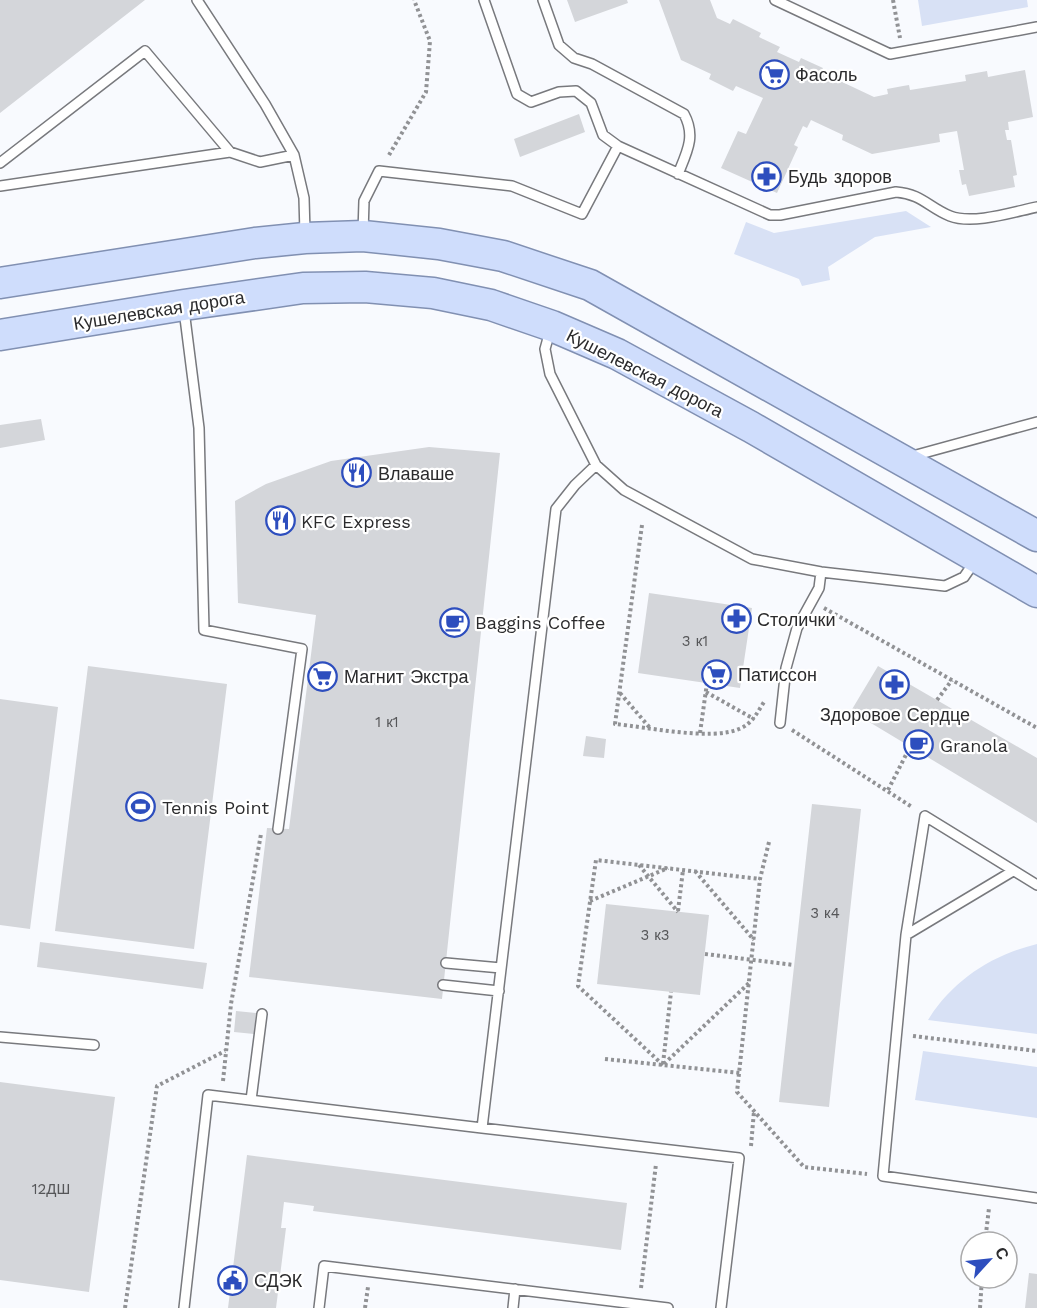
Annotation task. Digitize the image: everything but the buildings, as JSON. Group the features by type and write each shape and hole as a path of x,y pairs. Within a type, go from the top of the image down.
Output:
{"main road":[{"path":"0,283 255,243 305,238 363,236 439,244 503,256 590,285 1037,536"},
{"name":"Кушелевская дорога","path":"0,335 303,288 365,287 434,293 491,305 552,326 617,354 751,427 1037,592"}],"lane":[{"path":"197,0 265,104 294,156 304,198 305,238"},
{"path":"484,0 518,94 531,102 559,92 576,91 591,103 603,135 618,146 770,215 896,192 910,193 951,216 969,220 1037,207"},
{"path":"543,0 559,45 574,58 592,64 684,114 691,135 689,147 678,174"},
{"path":"775,0 890,54 1037,27"},
{"path":"0,163 145,51 230,152"},
{"path":"363,236 364,201 379,171 512,186 582,214 618,146"},
{"path":"0,186 230,152 260,162 294,156"},
{"path":"184,305 199,428 204,630 302,649 278,828"},
{"path":"552,326 545,349 550,374 596,465 624,490 752,559 821,572 945,586 964,578 977,558"},
{"path":"900,459 1037,422"},
{"path":"482,1128 556,509 575,484 596,465"},
{"path":"780,723 786,668 797,628 819,588 821,572"},
{"path":"1037,885 925,816 906,935 883,1176 1037,1198"},
{"path":"906,935 1013,871"},
{"path":"446,963 501,969"},
{"path":"443,985 499,991"},
{"path":"251,1100 262,1014"},
{"path":"0,1037 94,1045"},
{"path":"184,1308 208,1095 740,1158 721,1308"},
{"path":"319,1308 324,1266 668,1308"},
{"path":"513,1308 516,1289"}],"path":[{"path":"379,171 426,92 430,41 414,0"},
{"path":"893,0 902,51"},
{"path":"642,525 615,724 700,733 733,731 740,729 753,719 764,702 766,691"},
{"path":"813,602 1037,728"},
{"path":"937,700 952,680"},
{"path":"700,733 707,683"},
{"path":"706,692 753,719"},
{"path":"619,693 650,728"},
{"path":"780,723 888,790 925,816"},
{"path":"888,790 910,747"},
{"path":"221,1097 231,1004 263,824"},
{"path":"769,842 760,879 737,1092 804,1167 883,1176"},
{"path":"663,1065 578,986 596,860 760,879"},
{"path":"639,865 678,912 683,870"},
{"path":"590,902 668,868"},
{"path":"694,871 754,940"},
{"path":"705,954 794,965"},
{"path":"663,1065 750,983"},
{"path":"663,1065 671,992"},
{"path":"897,1035 1037,1051"},
{"path":"125,1308 157,1086 225,1051"},
{"path":"605,1059 740,1073"},
{"path":"639,1304 657,1149"},
{"path":"987,1230 992,1192"},
{"path":"980,1308 981,1290"}],"shaded area":[{"path":"918,0 1027,0 1028,7 922,26"},
{"path":"906,211 931,227 875,237 828,267 830,280 802,286 799,279 734,254 746,222 774,233"},
{"path":"1037,944 1037,1034 928,1020 949,993 975,971 1005,955"},
{"path":"923,1051 1037,1067 1037,1118 915,1100"}],"place":[{"name":"Фасоль","path":"774,74"},
{"name":"Будь здоров","path":"767,176"},
{"name":"Влаваше","path":"357,473"},
{"name":"KFC Express","path":"280,521"},
{"name":"Столички","path":"736,619"},
{"name":"Baggins Coffee","path":"454,622"},
{"name":"Патиссон","path":"717,674"},
{"name":"Магнит Экстра","path":"323,676"},
{"name":"Здоровое Сердце","path":"895,685"},
{"name":"Granola","path":"919,745"},
{"name":"Tennis Point","path":"141,807"},
{"name":"СДЭК","path":"233,1280"}]}
